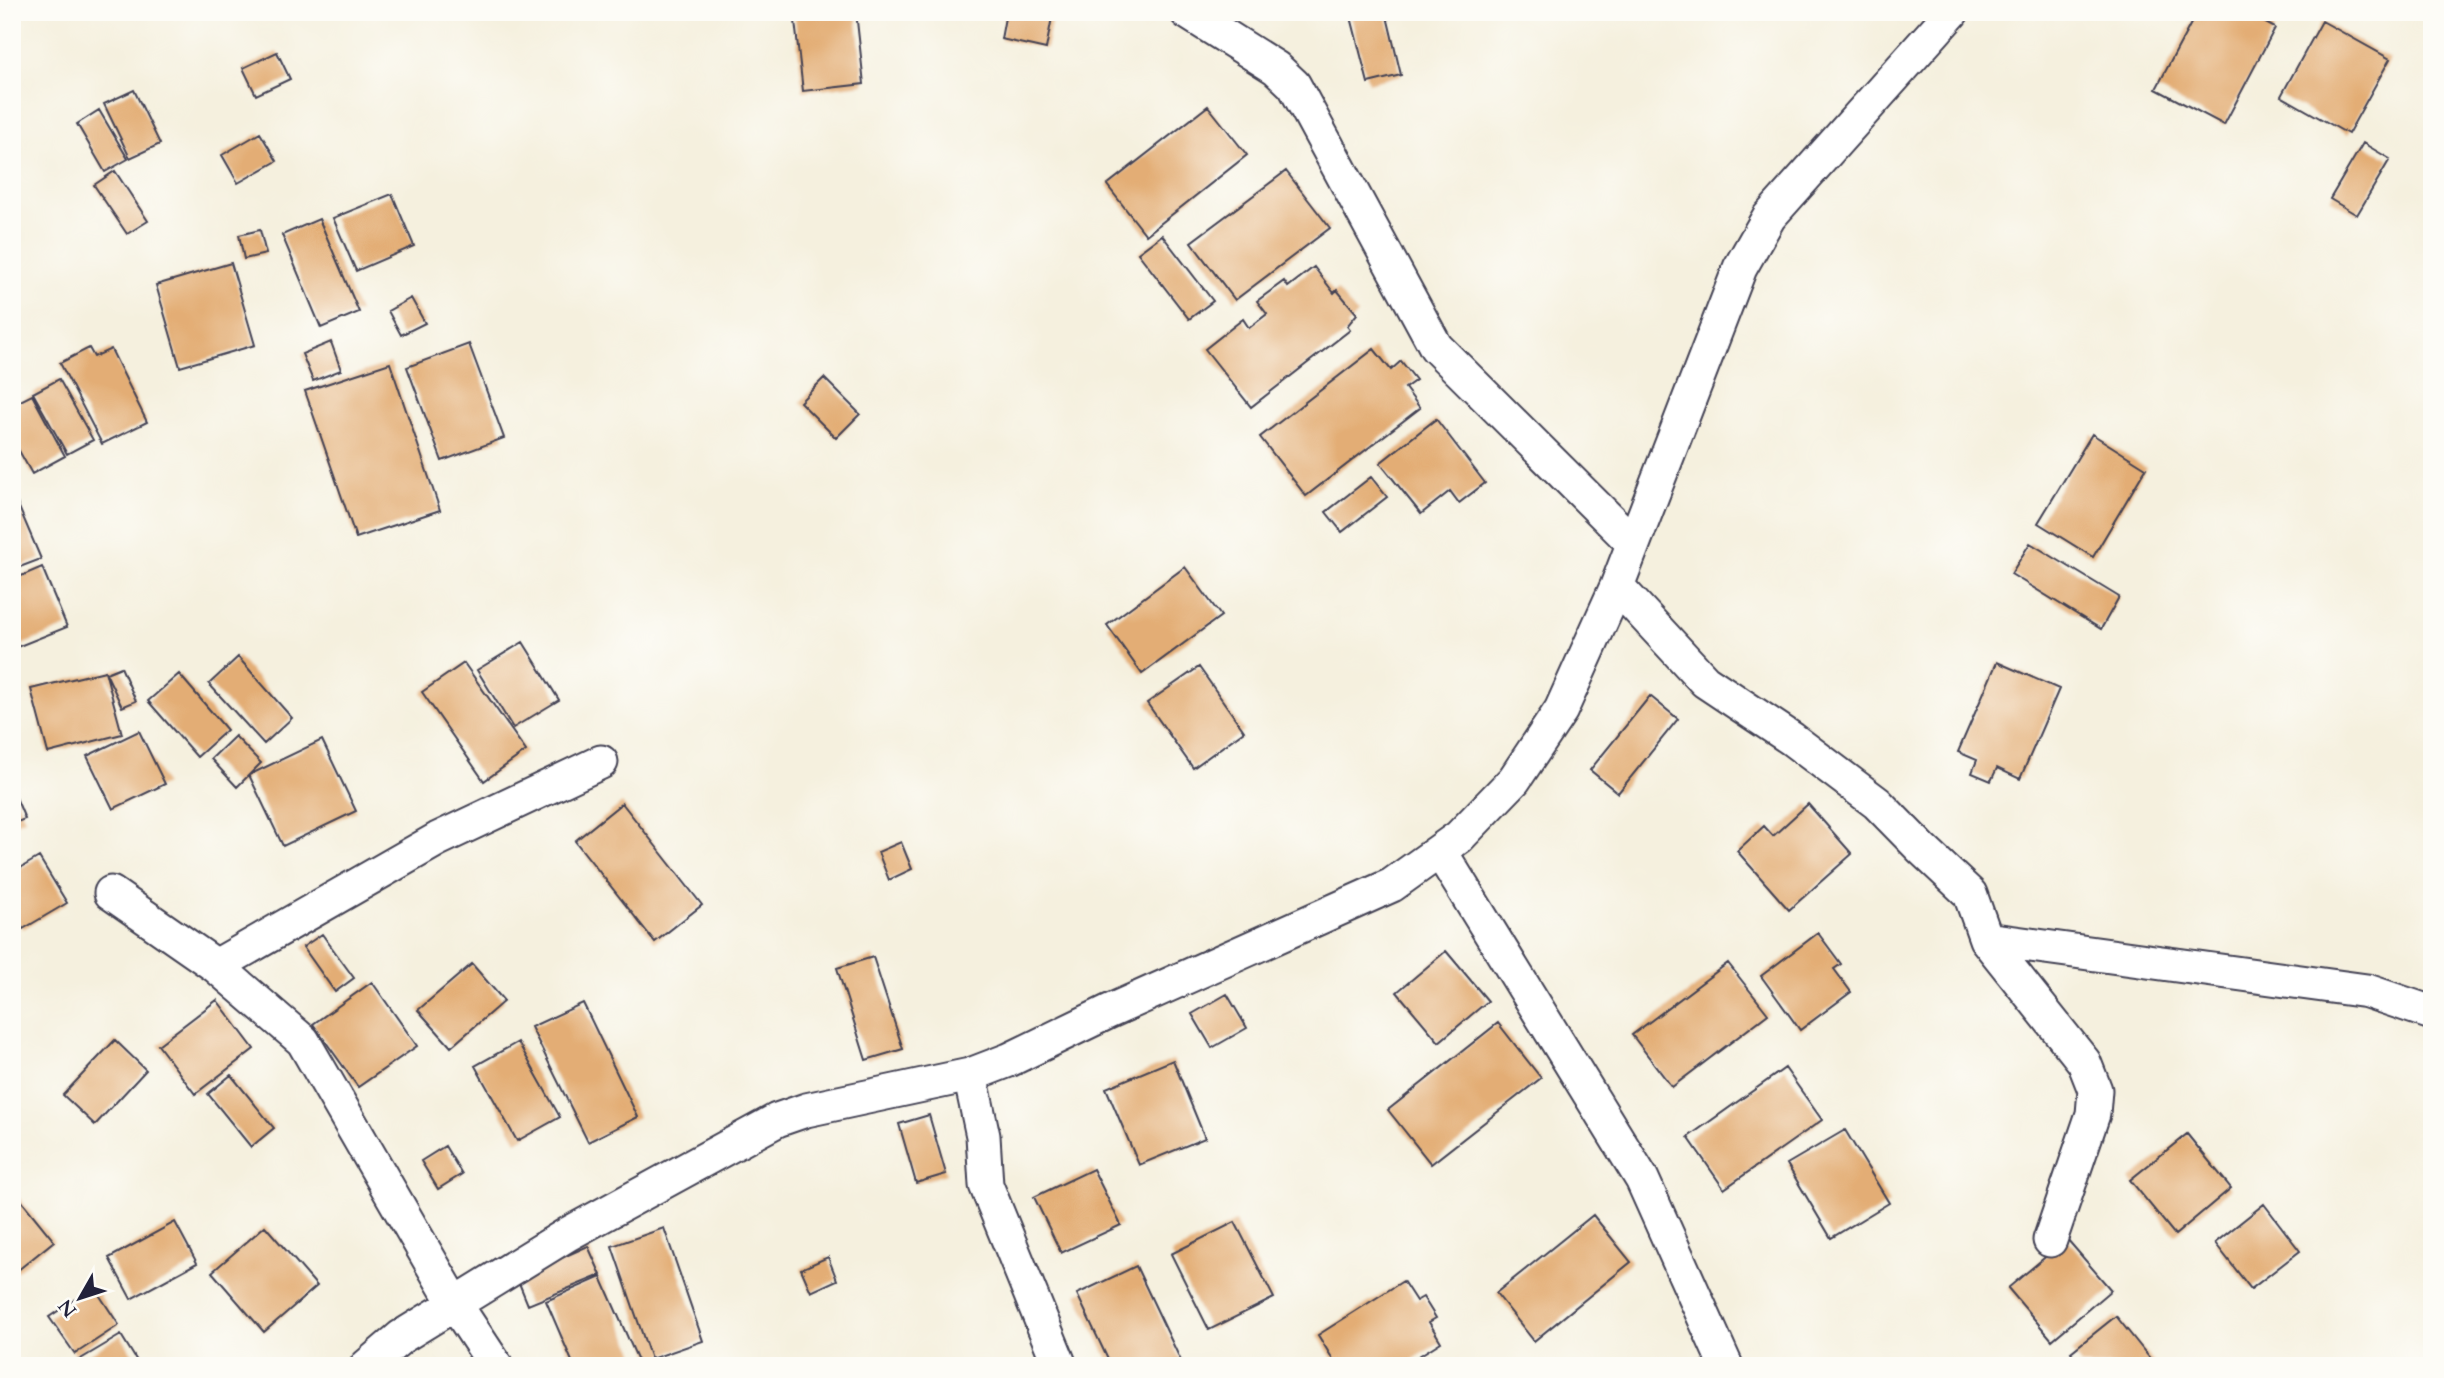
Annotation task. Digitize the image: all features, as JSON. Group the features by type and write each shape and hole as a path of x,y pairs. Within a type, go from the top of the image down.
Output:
{"street":[{"path":"1187,12 1276,68 1294,85 1436,347 1633,542"},
{"path":"367,1366 401,1337 568,1234 777,1120 806,1110 970,1075 1009,1060 1392,885 1459,837 1514,780 1561,710 1616,586 1740,268 1769,217 1952,12"},
{"path":"1616,586 1705,681 1792,738 1877,803 1970,894 1986,939 2084,1062 2095,1090 2093,1114 2050,1240"},
{"path":"216,966 438,839 601,762"},
{"path":"1440,851 1642,1179 1726,1366"},
{"path":"111,892 216,966 303,1041 455,1304 496,1366"},
{"path":"1986,939 2367,991 2432,1013"},
{"path":"970,1075 983,1136 986,1185 1060,1366"}],"building":[{"path":"794,12 856,12 864,84 803,91"},
{"path":"1006,12 1053,12 1046,49 1001,39"},
{"path":"1386,12 1401,75 1368,83 1351,17"},
{"path":"2197,12 2245,12 2275,28 2224,125 2156,89"},
{"path":"2322,21 2390,59 2348,134 2281,96"},
{"path":"277,52 290,79 256,95 243,68"},
{"path":"134,90 160,144 130,158 104,104"},
{"path":"1208,106 1247,155 1146,235 1107,185"},
{"path":"99,110 128,159 105,172 77,124"},
{"path":"260,133 277,161 238,183 222,155"},
{"path":"2363,143 2390,159 2357,215 2330,199"},
{"path":"115,171 148,221 127,234 94,185"},
{"path":"1286,171 1330,228 1235,300 1191,242"},
{"path":"392,194 414,246 356,271 333,218"},
{"path":"319,219 359,312 321,328 282,235"},
{"path":"260,230 266,254 244,259 239,235"},
{"path":"1162,235 1213,301 1189,319 1138,253"},
{"path":"231,263 255,345 180,367 156,285"},
{"path":"1314,267 1334,293 1337,290 1357,314 1347,326 1350,330 1251,407 1205,349 1243,319 1249,328 1267,314 1257,301 1284,281 1288,287"},
{"path":"411,298 425,323 401,335 388,311"},
{"path":"331,342 341,370 313,381 302,354"},
{"path":"469,344 504,438 442,461 407,367"},
{"path":"89,348 94,357 111,349 147,422 102,444 60,363"},
{"path":"1374,349 1391,370 1401,361 1416,380 1405,388 1420,408 1306,496 1260,437"},
{"path":"390,363 440,510 356,538 305,391"},
{"path":"824,378 860,414 836,438 800,402"},
{"path":"59,379 93,440 67,454 33,393"},
{"path":"32,395 65,456 32,474 12,438 12,405"},
{"path":"1436,419 1485,483 1459,503 1450,491 1421,514 1380,463"},
{"path":"2092,434 2146,468 2093,557 2038,523"},
{"path":"1371,477 1387,497 1342,532 1326,512"},
{"path":"12,491 41,559 12,570"},
{"path":"2030,543 2119,597 2101,629 2011,574"},
{"path":"42,567 67,627 12,649 12,580"},
{"path":"1185,567 1221,616 1142,674 1107,625"},
{"path":"523,642 559,700 513,728 477,670"},
{"path":"238,657 292,718 264,744 209,684"},
{"path":"1997,662 2059,689 2020,779 1997,768 1991,781 1972,773 1977,760 1958,752"},
{"path":"464,663 526,751 484,781 422,692"},
{"path":"121,667 136,701 122,707 106,673"},
{"path":"1199,667 1244,731 1193,768 1147,703"},
{"path":"105,671 122,734 48,753 31,689"},
{"path":"179,674 227,730 197,757 148,701"},
{"path":"1650,696 1678,719 1618,793 1590,770"},
{"path":"139,731 165,784 113,809 87,756"},
{"path":"235,736 261,763 237,787 211,759"},
{"path":"322,740 356,811 283,846 249,775"},
{"path":"12,788 25,819 12,824"},
{"path":"622,803 702,905 655,942 575,841"},
{"path":"1808,804 1852,854 1789,910 1737,851 1764,826 1773,836"},
{"path":"901,842 912,869 889,880 878,852"},
{"path":"39,857 67,903 23,929 12,911 12,873"},
{"path":"1818,933 1841,964 1834,969 1851,992 1800,1030 1761,976"},
{"path":"322,934 354,978 335,992 303,947"},
{"path":"1446,951 1488,1001 1439,1042 1397,992"},
{"path":"873,957 903,1049 866,1060 837,968"},
{"path":"1728,963 1768,1014 1672,1087 1632,1035"},
{"path":"472,964 504,1001 451,1047 418,1010"},
{"path":"372,982 417,1046 358,1087 313,1024"},
{"path":"1227,994 1247,1028 1212,1048 1192,1014"},
{"path":"217,1000 254,1049 195,1094 158,1045"},
{"path":"583,1003 638,1117 588,1142 531,1027"},
{"path":"1498,1023 1541,1078 1431,1164 1388,1110"},
{"path":"115,1040 146,1070 95,1125 63,1095"},
{"path":"518,1042 560,1117 517,1141 475,1066"},
{"path":"1173,1060 1205,1138 1139,1165 1106,1088"},
{"path":"1785,1068 1822,1120 1724,1189 1688,1137"},
{"path":"231,1075 274,1128 251,1147 208,1094"},
{"path":"929,1115 946,1174 916,1183 899,1124"},
{"path":"1845,1130 1889,1203 1831,1238 1787,1164"},
{"path":"2187,1134 2231,1188 2175,1235 2130,1180"},
{"path":"445,1146 462,1174 438,1189 421,1161"},
{"path":"1093,1169 1121,1225 1061,1253 1034,1197"},
{"path":"12,1189 54,1241 12,1275"},
{"path":"2264,1204 2300,1251 2251,1289 2215,1243"},
{"path":"1593,1215 1631,1262 1534,1341 1496,1293"},
{"path":"175,1222 197,1263 131,1299 109,1258"},
{"path":"1235,1222 1274,1298 1209,1330 1171,1254"},
{"path":"265,1226 317,1286 264,1332 212,1272"},
{"path":"664,1228 703,1341 651,1359 612,1246"},
{"path":"2067,1239 2111,1290 2052,1340 2008,1288"},
{"path":"588,1246 601,1275 528,1305 517,1278"},
{"path":"828,1257 837,1280 811,1292 801,1269"},
{"path":"1136,1266 1182,1363 1175,1366 1111,1366 1077,1294"},
{"path":"601,1277 640,1365 638,1366 574,1366 546,1301"},
{"path":"1403,1281 1416,1301 1423,1297 1436,1318 1429,1322 1441,1342 1403,1366 1337,1366 1318,1335"},
{"path":"94,1287 119,1325 75,1354 49,1317"},
{"path":"2116,1316 2156,1366 2082,1366 2071,1352"},
{"path":"121,1335 140,1366 69,1366"}]}
